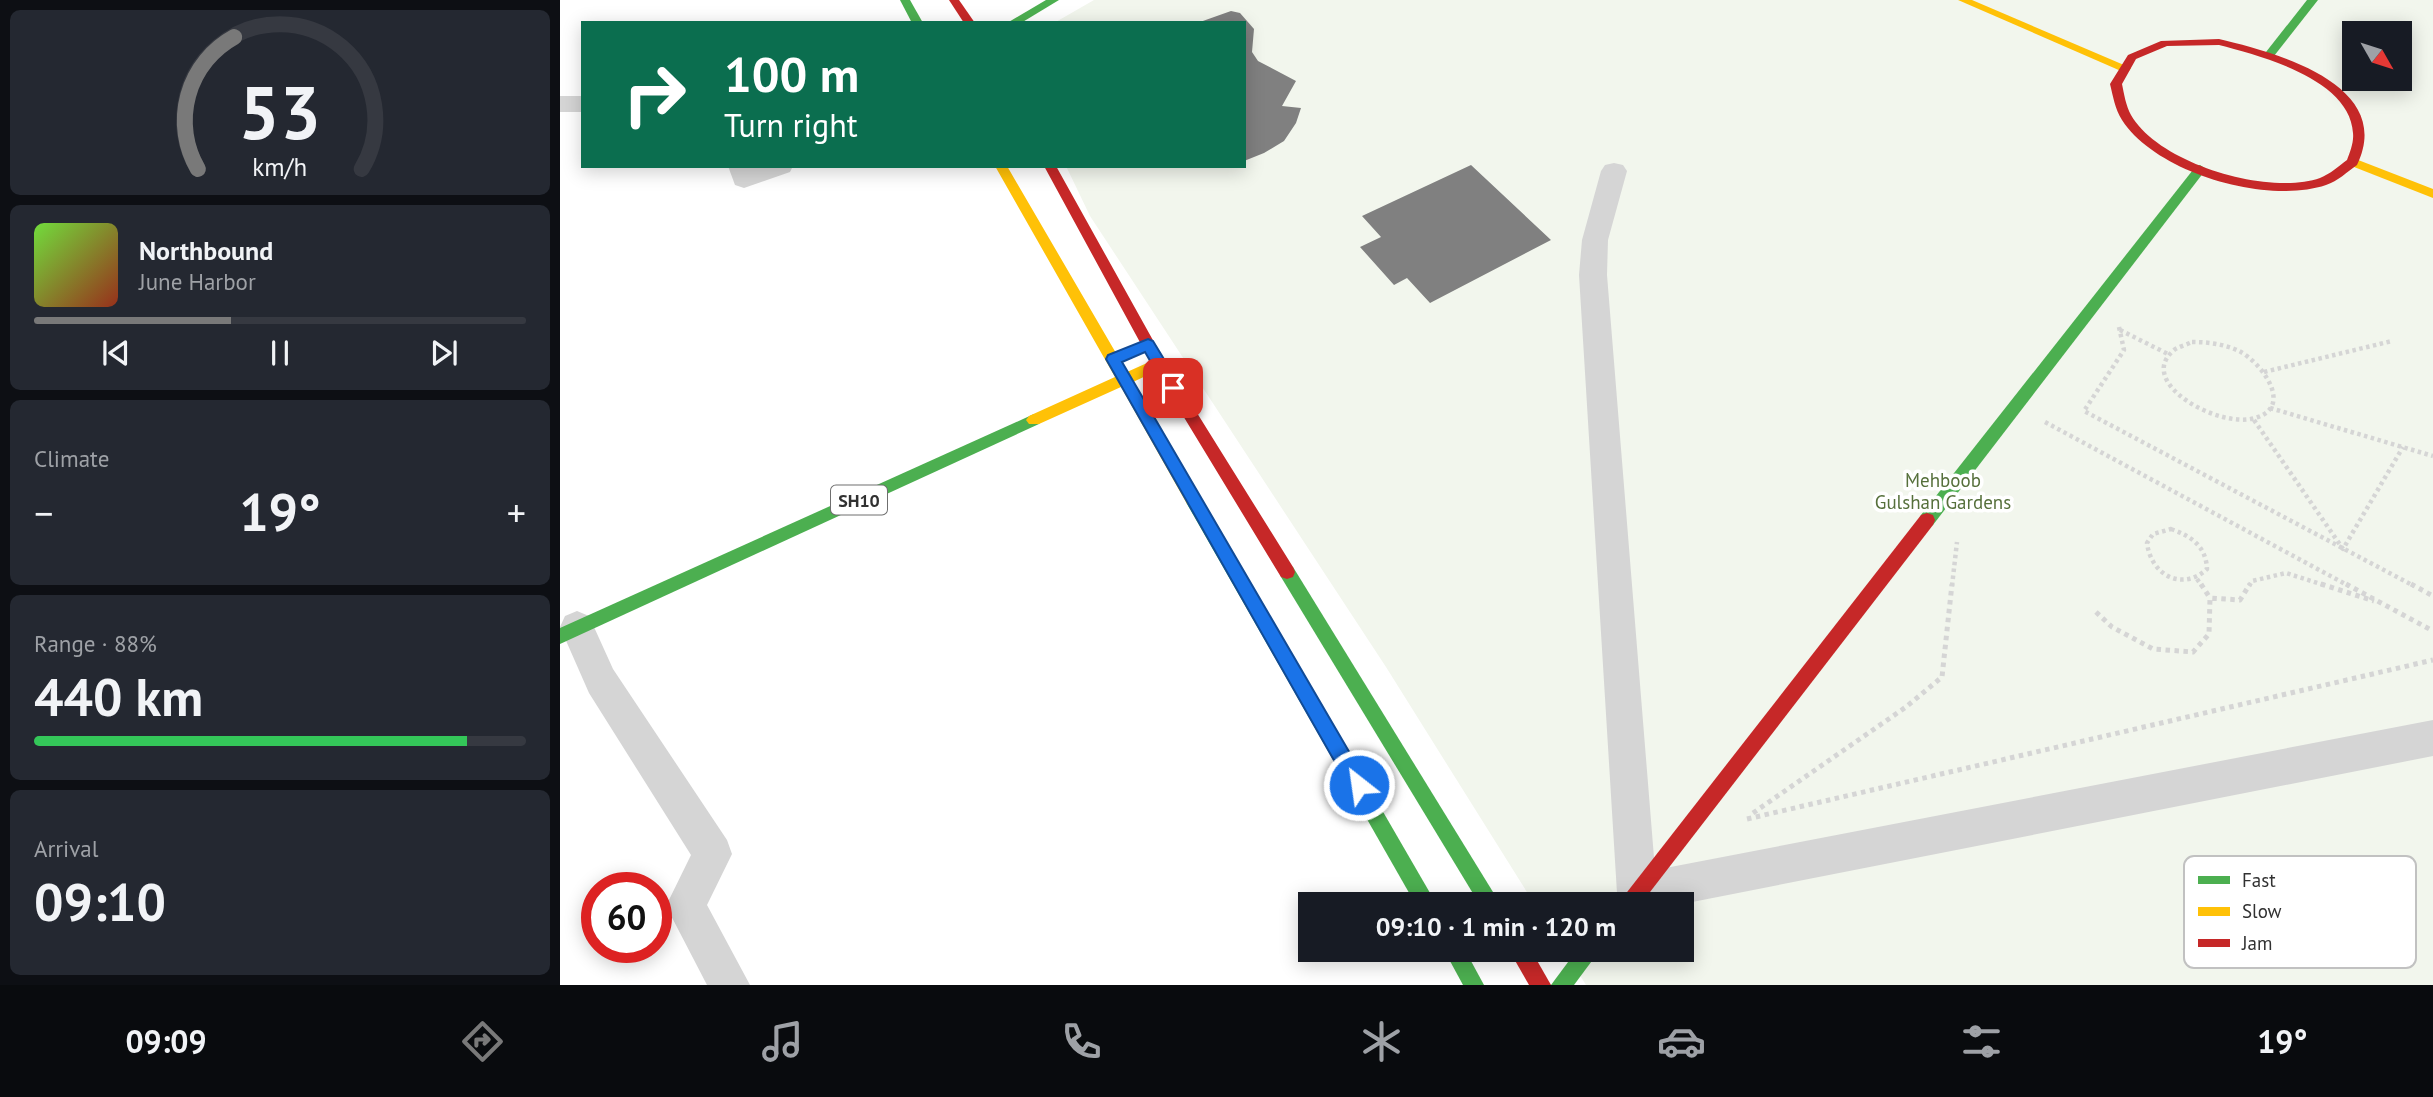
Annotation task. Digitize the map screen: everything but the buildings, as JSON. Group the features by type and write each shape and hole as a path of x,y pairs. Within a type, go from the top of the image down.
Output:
{"main road":[{"path":"905,0 917,21"},
{"path":"954,0 969,21"},
{"path":"1016,21 1054,0"},
{"path":"1963,0 2125,68"},
{"path":"2270,54 2313,0"},
{"path":"2219,42 2270,54 2315,76 2346,103 2360,132 2353,162 2320,182 2278,187 2215,176 2170,156 2138,132 2126,118 2116,84 2125,68 2132,57 2165,43 2219,42"},
{"path":"2353,162 2433,194"},
{"path":"1002,168 1125,355 1159,364 1484,892"},
{"path":"1051,168 1125,355 1125,379 1420,892"},
{"path":"1637,892 2200,169"},
{"name":"SH10","path":"569,631 1159,364"},
{"path":"1461,962 1474,985"},
{"path":"1527,962 1541,985"},
{"path":"1562,985 1580,962"}],"street":[{"path":"560,104 581,104"},
{"path":"741,168 744,179 775,168"},
{"path":"1614,171 1595,240 1593,275 1632,892"},
{"path":"569,631 713,854 685,906 729,985"},
{"path":"1667,892 2433,738"}],"path":[{"path":"2117,318 2124,350 2084,411 2433,596"},
{"path":"2120,330 2168,354"},
{"path":"2264,372 2392,341"},
{"path":"2209,342 2245,354 2264,372 2274,393 2270,408 2266,414 2254,420 2219,419 2186,402 2173,390 2166,377 2168,354 2178,346 2209,342"},
{"path":"2015,406 2433,631"},
{"path":"2270,408 2433,456"},
{"path":"2254,420 2343,549"},
{"path":"2343,549 2403,447"},
{"path":"2171,529 2199,544 2208,560 2207,569 2197,579 2177,579 2158,569 2147,552 2145,544 2148,537 2153,532 2171,529"},
{"path":"1957,540 1942,677 1906,708 1742,820 2433,660"},
{"path":"2210,598 2240,600 2252,581 2286,573 2385,605"},
{"path":"2096,612 2112,627 2153,649 2193,652 2209,634 2210,598 2197,579"}],"green space":[{"name":"Mehboob Gulshan Gardens","path":"1094,0 2433,0 2433,985 1586,985 1572,962 1694,962 1694,892 1527,892 1386,667 1090,216 1067,168 1246,168 1246,21 1057,21"}],"traffic: fast":[{"path":"905,0 917,21"},
{"path":"1016,21 1054,0"},
{"path":"2270,54 2313,0"},
{"path":"1927,520 2200,169"},
{"path":"560,636 1034,420"},
{"path":"1193,499 1420,892"},
{"path":"1287,572 1483,892"},
{"path":"1461,962 1474,985"},
{"path":"1561,985 1580,962"}],"traffic: slow":[{"path":"1963,0 2125,68"},
{"path":"2353,162 2433,194"},
{"path":"1002,168 1193,499"},
{"path":"1034,420 1147,369"}],"traffic: jam":[{"path":"954,0 969,21"},
{"path":"2219,42 2302,69 2339,94 2352,111 2359,130 2359,142 2353,162 2321,182 2272,187 2217,176 2165,152 2144,137 2128,120 2120,103 2116,84 2132,57 2165,43 2219,42"},
{"path":"1051,168 1159,364 1287,572"},
{"path":"1637,892 1927,520"},
{"path":"1527,962 1541,985"}],"route":[{"path":"1173,388 1148,345 1114,359 1359,785"}]}
